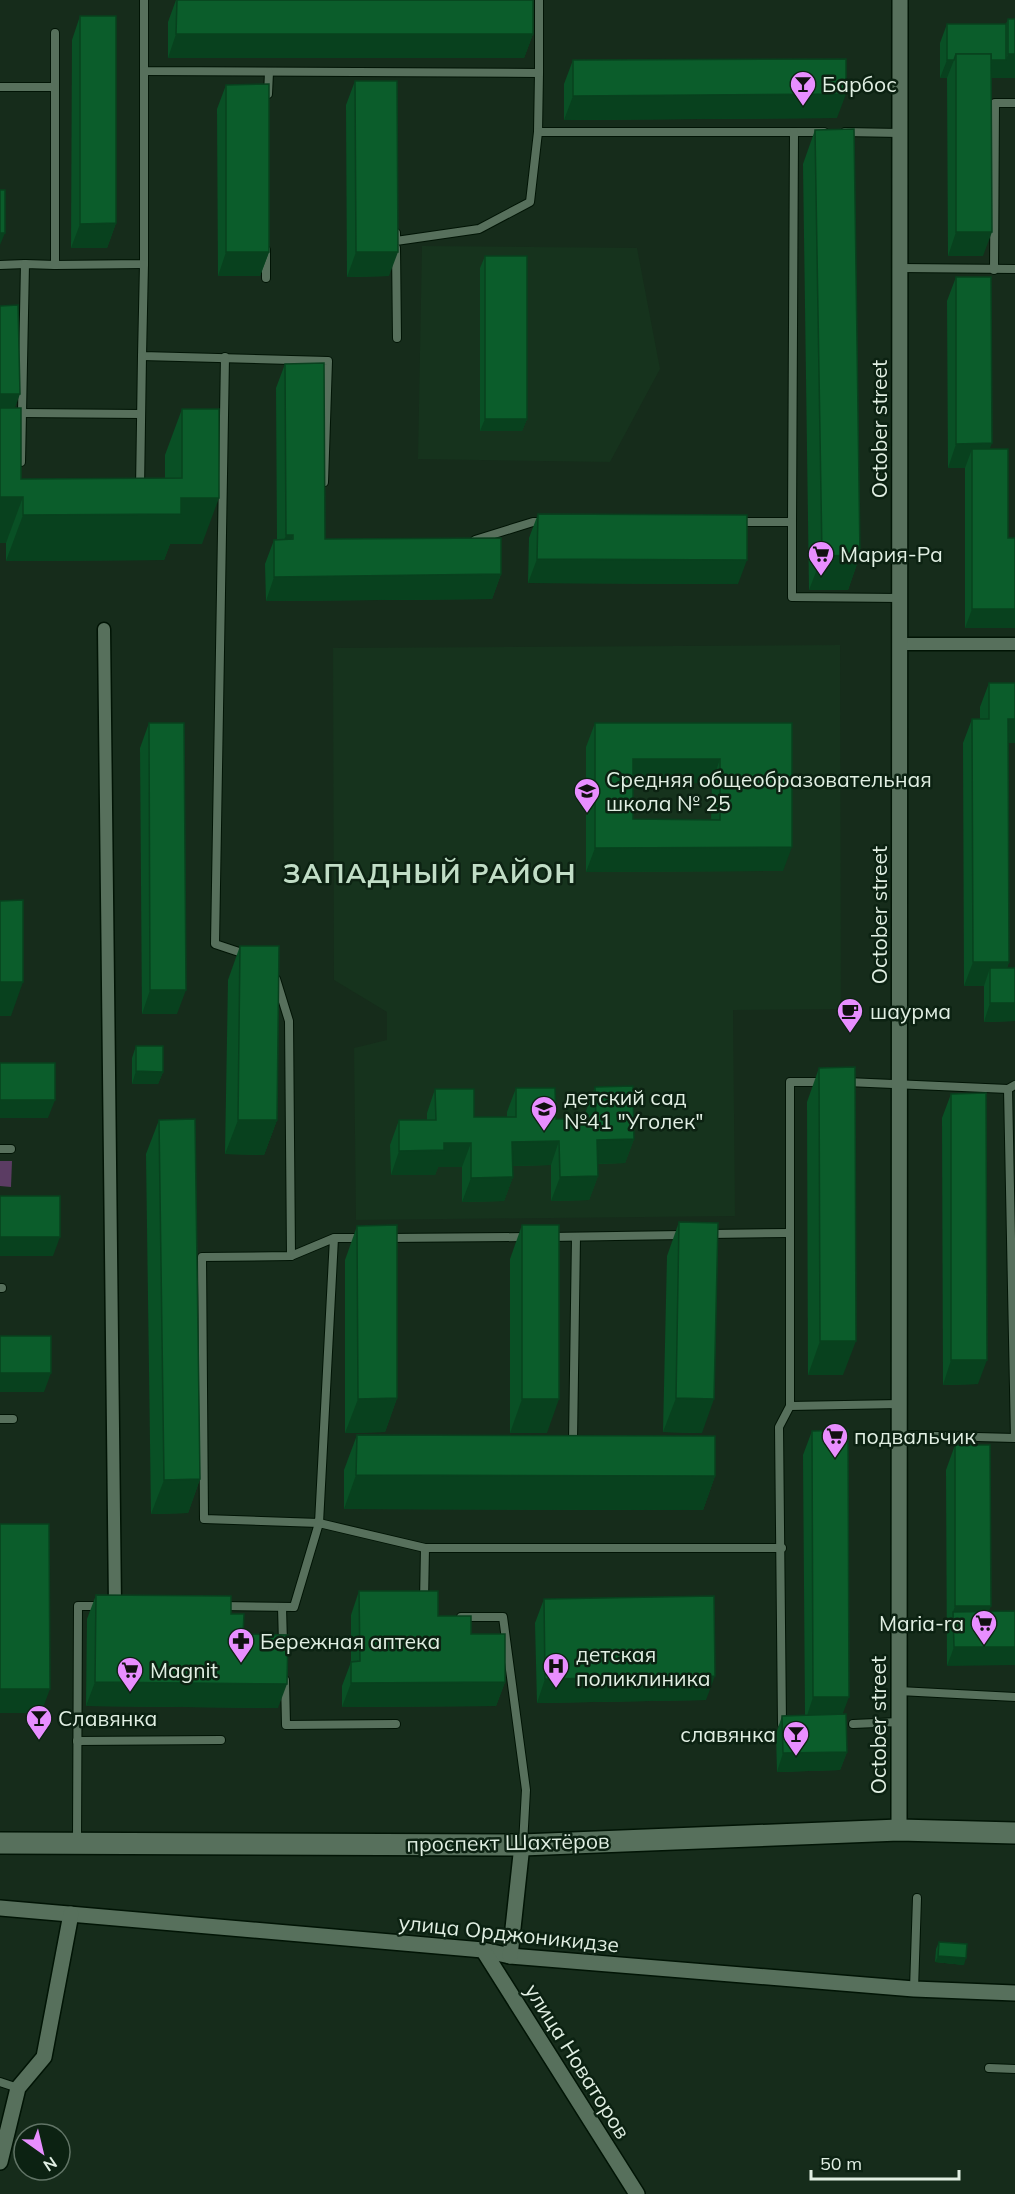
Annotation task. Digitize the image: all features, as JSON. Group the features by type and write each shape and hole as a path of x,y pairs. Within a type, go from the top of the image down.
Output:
{"main road":[{"name":"проспект Шахтёров","path":"0,1843 522,1845 899,1830 1015,1833"}],"street":[{"name":"October street","path":"899,1830 900,0"},
{"path":"104,629 121,1606"},
{"path":"900,644 1015,644"},
{"path":"510,1956 522,1845"},
{"name":"улица Орджоникидзе","path":"0,1908 483,1950 510,1956 914,1989 1015,1993"},
{"path":"0,2162 18,2088 44,2057 71,1914"},
{"name":"улица Новаторов","path":"483,1950 637,2194"}],"lane":[{"path":"140,501 144,264 144,0"},
{"path":"396,241 479,229 530,202 538,132 539,0"},
{"path":"55,33 55,265"},
{"path":"144,71 538,72"},
{"path":"268,106 269,72"},
{"path":"396,72 396,83"},
{"path":"0,87 54,87"},
{"path":"994,270 995,103 1015,103"},
{"path":"538,132 830,132"},
{"path":"794,132 792,597 900,598"},
{"path":"841,132 900,133"},
{"path":"396,218 397,338"},
{"path":"266,278 267,244"},
{"path":"21,467 25,264"},
{"path":"0,265 144,264"},
{"path":"900,268 1015,269"},
{"path":"142,356 328,361 324,494"},
{"path":"225,357 215,944 260,959"},
{"path":"22,413 141,414"},
{"path":"463,540 474,540 533,522 557,522"},
{"path":"734,522 792,522"},
{"path":"274,972 289,1021 291,1256"},
{"path":"782,1724 779,1427 790,1406 790,1082 900,1082 1011,1087 1015,1444"},
{"path":"0,1149 10,1149"},
{"path":"542,1238 789,1233"},
{"path":"216,1606 294,1607 319,1523 334,1238"},
{"path":"368,1238 334,1238 291,1256 202,1257 204,1518 319,1523 425,1548 782,1548"},
{"path":"380,1238 530,1238"},
{"path":"573,1440 576,1238"},
{"path":"790,1406 900,1404"},
{"path":"0,1419 13,1419"},
{"path":"899,1435 1015,1438"},
{"path":"424,1606 425,1548"},
{"path":"77,1842 78,1606 121,1606"},
{"path":"282,1606 284,1654"},
{"path":"447,1617 503,1617 526,1790 522,1845"},
{"path":"284,1666 286,1725 396,1724"},
{"path":"899,1691 1015,1697"},
{"path":"853,1724 899,1722"},
{"path":"77,1741 220,1740"},
{"path":"914,1989 917,1898"},
{"path":"990,2068 1015,2069"},
{"path":"0,2082 18,2088"}],"shaded area":[{"path":"422,246 637,248 660,369 610,462 418,459"},
{"name":"Средняя общеобразовательная школа № 25","path":"840,645 841,1009 733,1010 735,1216 356,1220 354,1048 387,1040 387,1012 334,980 333,648"},
{"path":"0,1161 12,1161 11,1187 0,1186"}],"building":[{"path":"177,0 533,0 533,34 176,34"},
{"path":"80,16 116,16 116,223 80,224"},
{"path":"1008,19 1015,19 1015,54 1008,54"},
{"path":"947,24 1006,24 1006,60 991,60 991,54 956,54 954,60 947,60"},
{"path":"956,54 991,54 992,232 956,232"},
{"path":"846,59 846,94 573,96 573,60"},
{"path":"355,81 397,81 398,252 356,252"},
{"path":"269,84 269,252 226,252 226,85"},
{"path":"854,129 860,555 822,556 815,130"},
{"path":"0,190 5,190 5,233 0,233"},
{"path":"485,256 527,256 527,419 485,419"},
{"path":"956,277 991,277 992,443 956,444"},
{"path":"18,305 20,394 0,394 0,306"},
{"path":"324,363 325,539 501,538 501,574 274,577 274,540 293,539 293,535 286,535 285,364"},
{"path":"0,408 21,408 21,479 182,478 182,409 219,409 219,498 181,498 181,514 23,515 23,497 0,497"},
{"path":"972,449 1008,449 1008,538 1015,538 1015,609 972,609"},
{"path":"538,514 747,515 747,560 537,559"},
{"path":"989,683 1015,683 1015,719 1008,719 1009,962 973,962 972,719 989,719"},
{"path":"149,723 184,723 186,990 150,990"},
{"path":"595,723 792,723 792,847 595,848","holes":["633,759 720,759 720,820 633,819"]},
{"path":"23,900 23,982 0,982 0,901"},
{"path":"240,946 279,946 277,1120 238,1120"},
{"path":"990,968 1015,968 1015,1003 990,1003"},
{"path":"136,1046 163,1046 163,1072 136,1071"},
{"path":"0,1063 55,1063 55,1100 0,1100"},
{"path":"855,1067 856,1341 820,1341 819,1068"},
{"path":"633,1086 634,1139 597,1140 598,1176 560,1177 559,1141 512,1142 513,1177 471,1178 471,1143 444,1143 444,1150 399,1151 399,1120 436,1120 435,1089 474,1089 474,1117 516,1117 516,1088 555,1088 556,1119 596,1119 595,1087"},
{"path":"986,1093 987,1360 951,1360 951,1094"},
{"path":"195,1119 200,1479 164,1480 159,1120"},
{"path":"0,1196 60,1196 60,1237 0,1237"},
{"path":"679,1222 718,1223 714,1399 676,1398"},
{"path":"397,1225 397,1398 358,1399 357,1226"},
{"path":"522,1225 559,1225 559,1399 522,1399"},
{"path":"0,1336 51,1336 51,1373 0,1373"},
{"path":"848,1430 849,1697 813,1697 812,1431"},
{"path":"357,1435 715,1436 715,1476 356,1475"},
{"path":"955,1445 990,1445 991,1606 955,1606"},
{"path":"0,1524 49,1524 50,1689 0,1689"},
{"path":"359,1591 438,1591 438,1616 471,1616 471,1634 505,1634 505,1682 351,1683 351,1662 360,1661"},
{"path":"96,1595 231,1596 231,1614 244,1614 243,1634 288,1635 287,1684 95,1682"},
{"path":"714,1596 715,1676 545,1679 544,1599"},
{"path":"1015,1611 1015,1647 954,1647 953,1612"},
{"path":"846,1714 847,1752 783,1753 782,1716"},
{"path":"939,1942 967,1944 966,1958 938,1956"}],"place":[{"name":"Барбос","path":"803,107"},
{"name":"Мария-Ра","path":"821,577"},
{"name":"Средняя общеобразовательная школа № 25","path":"587,814"},
{"name":"шаурма","path":"850,1034"},
{"name":"детский сад №41 \"Уголек\"","path":"544,1132"},
{"name":"подвальчик","path":"835,1459"},
{"name":"Maria-ra","path":"984,1646"},
{"name":"Бережная аптека","path":"241,1664"},
{"name":"детская поликлиника","path":"556,1689"},
{"name":"Magnit","path":"130,1693"},
{"name":"Славянка","path":"39,1741"},
{"name":"славянка","path":"796,1757"}],"district":[{"name":"ЗАПАДНЫЙ РАЙОН","path":"430,873"}]}
